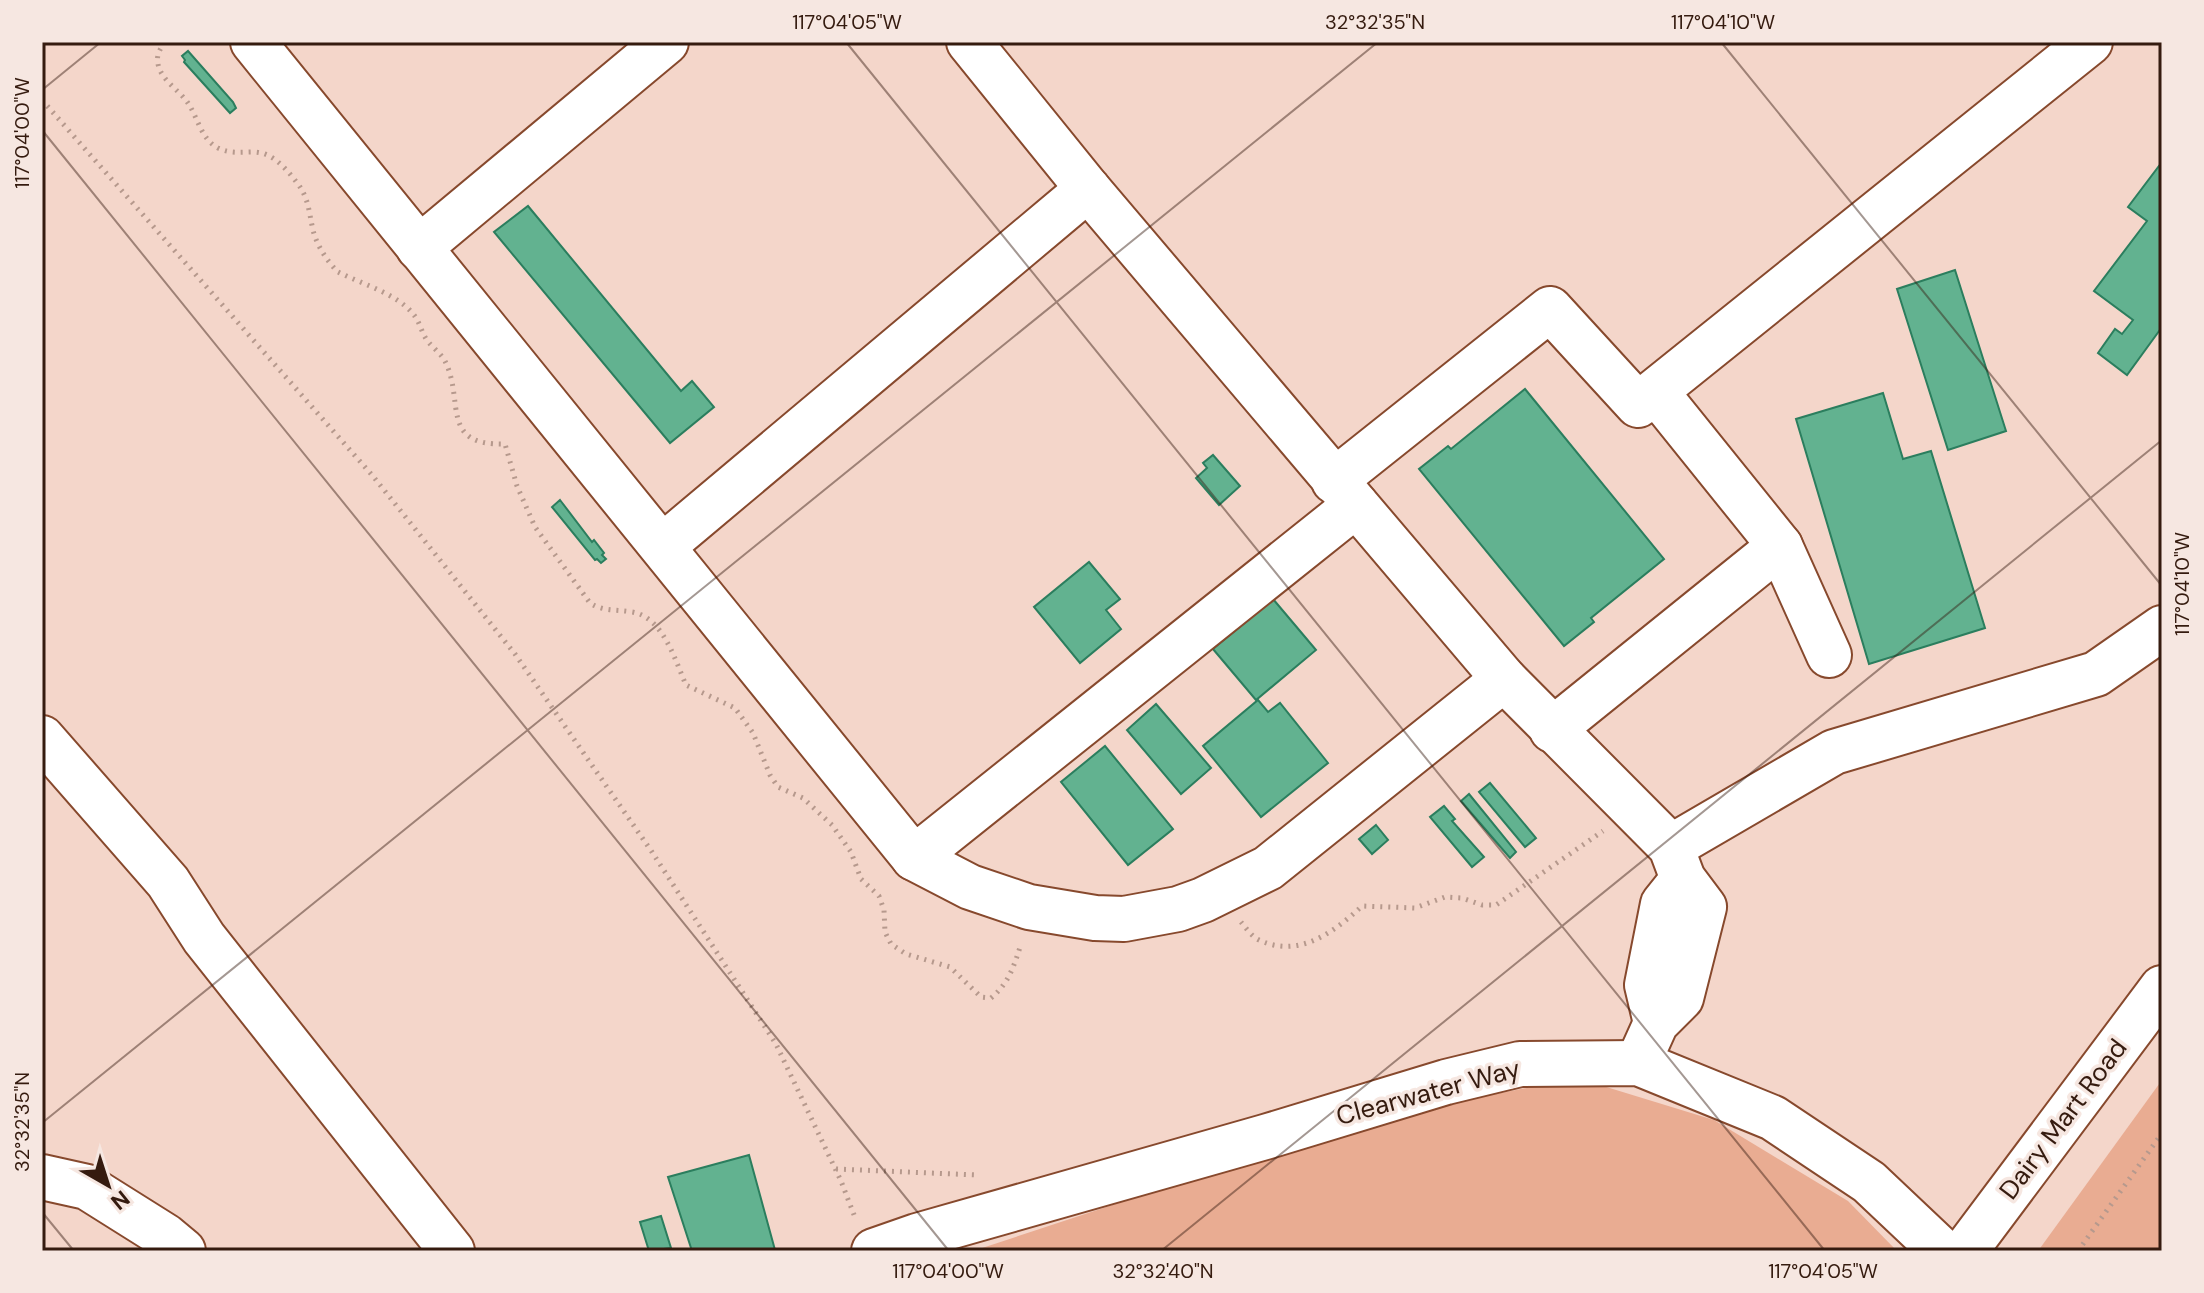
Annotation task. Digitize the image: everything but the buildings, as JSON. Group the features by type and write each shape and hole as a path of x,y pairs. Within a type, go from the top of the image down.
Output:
{"street":[{"path":"253,42 914,858 970,887 1029,907 1095,918 1124,919 1178,909 1268,868 1504,679"},
{"path":"419,248 666,42"},
{"path":"969,42 1088,189 1504,679 1633,809 1677,863"},
{"path":"914,858 1345,493 1550,309 1638,405 2090,42"},
{"path":"663,546 1088,189"},
{"path":"1656,392 1780,546 1829,655"},
{"path":"1552,730 1780,546"},
{"path":"1638,1063 1656,1023 1647,985 1663,904 1677,863 1834,752 2096,674 2162,628"},
{"path":"42,738 168,882 204,938 452,1251"},
{"name":"Dairy Mart Road","path":"1965,1251 2162,988"},
{"name":"Clearwater Way","path":"866,1237 917,1236 1520,1064 1638,1063 1773,1118 1869,1182 1942,1251"},
{"path":"42,1177 87,1187 165,1236 183,1251"}],"path":[{"path":"165,42 159,50 157,62 161,73 188,102 205,136 218,148 232,153 259,152 274,158 299,185 307,200 314,232 330,264 338,272 405,304 417,317 426,340 445,361 456,419 461,429 475,441 488,445 505,444 517,486 535,527 590,603 599,609 635,612 652,623 668,644 686,685 735,708 753,733 778,787 803,798 832,825 851,852 861,879 879,896 884,910 885,932 891,944 906,954 950,967 981,997 991,998 1011,976 1024,937"},
{"path":"42,100 372,475 515,654 652,852 776,1044 866,1237"},
{"path":"1238,919 1257,940 1291,948 1326,936 1362,906 1415,908 1445,897 1496,905 1633,809"},
{"path":"2078,1251 2162,1133"},
{"path":"836,1169 987,1176"}],"shaded area":[{"path":"1577,1078 1714,1120 1848,1201 1897,1251 973,1251 1380,1117"},
{"path":"2162,1080 2162,1251 2038,1251"}]}
